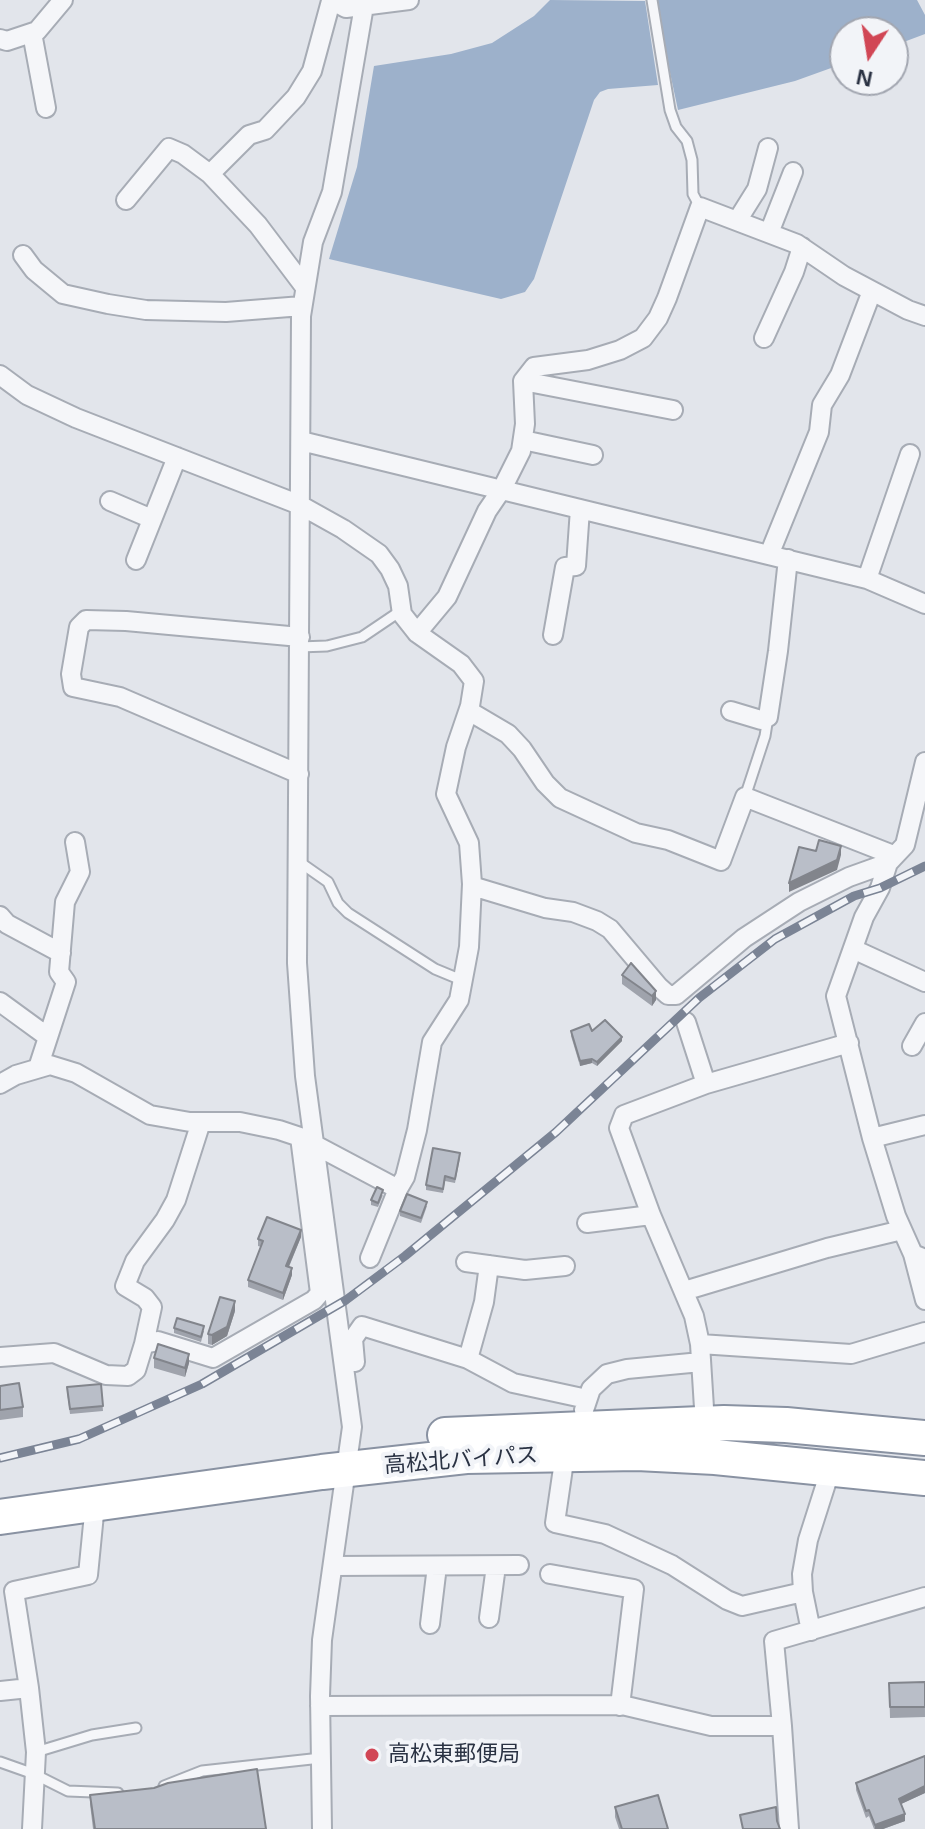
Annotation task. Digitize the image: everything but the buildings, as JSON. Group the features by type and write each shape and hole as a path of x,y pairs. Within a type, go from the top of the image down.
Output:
{"highway":[{"name":"高松北バイパス","path":"0,1493 349,1448 466,1456 577,1427 786,1425 925,1438"},
{"name":"高松北バイパス","path":"577,1427 637,1453 715,1457 925,1478"},
{"name":"高松北バイパス","path":"0,1517 95,1504 349,1448"}],"street":[{"path":"1,40 37,31 63,0"},
{"path":"210,174 249,135 265,130 296,97 312,71 331,0 346,8 365,3 409,0"},
{"path":"144,1344 158,1341 213,1358 314,1300 320,1293 307,1142 297,963 302,306 313,242 332,192 365,3"},
{"path":"32,33 46,108"},
{"path":"126,200 169,148 183,154 210,174 258,225 304,286"},
{"path":"737,221 757,189 768,148"},
{"path":"769,233 793,172"},
{"path":"417,633 447,597 487,511 521,451 525,424 523,381 534,367 588,360 620,350 643,338 662,308 700,207 802,247 844,276 925,316"},
{"path":"764,338 802,247"},
{"path":"23,255 34,270 63,294 108,304 146,310 226,312 302,306"},
{"path":"769,555 819,432 822,405 840,375 872,291"},
{"path":"0,375 27,395 76,418 320,514 379,554 398,586 402,610 417,633 469,671 474,681 446,794 469,843 472,886 464,981 459,1000 432,1042 417,1130 405,1177 370,1258"},
{"path":"523,381 673,410"},
{"path":"523,440 593,455"},
{"path":"301,441 867,579 925,604"},
{"path":"867,579 910,454"},
{"path":"136,560 177,457"},
{"path":"110,501 152,519"},
{"path":"553,635 565,567 576,566 580,509"},
{"path":"731,711 761,720 768,717 788,559"},
{"path":"299,774 120,697 73,687 71,674 79,627 86,620 126,621 300,642"},
{"path":"469,711 508,734 560,798 636,833 668,840 721,861 745,797 890,859"},
{"path":"472,886 597,921 610,929 668,995 676,995 744,938 799,902 890,859 905,845 925,762"},
{"path":"38,1068 66,982 59,972 65,902 80,872 75,842"},
{"path":"890,859 880,888 864,917 836,996 872,1138 902,1230 919,1257 925,1300"},
{"path":"0,916 7,924 61,953"},
{"path":"853,949 925,982"},
{"path":"0,1002 48,1037"},
{"path":"686,1022 706,1084"},
{"path":"912,1046 925,1023"},
{"path":"705,1424 694,1316 651,1215 619,1128 624,1115 706,1084 849,1043"},
{"path":"0,1084 16,1075 50,1065 76,1073 150,1115 201,1122 240,1122 279,1130 398,1189"},
{"path":"0,1357 54,1353 106,1375 128,1376 136,1370 152,1307 145,1298 125,1286 135,1261 176,1200 201,1122"},
{"path":"872,1138 925,1125"},
{"path":"307,1142 349,1448"},
{"path":"587,1223 651,1215"},
{"path":"684,1291 827,1248 902,1230"},
{"path":"466,1262 525,1270 565,1266"},
{"path":"468,1359 484,1302 489,1265"},
{"path":"322,1829 322,1640 349,1448 358,1418 353,1339 362,1326 468,1359 513,1383 577,1427"},
{"path":"803,1592 742,1606 727,1600 672,1565 605,1534 555,1523 563,1468 577,1427 599,1381 616,1371 700,1353 851,1354 925,1332"},
{"path":"811,1631 802,1574 808,1540 831,1468"},
{"path":"32,1829 36,1752 29,1688 7,1592 88,1575 95,1504"},
{"path":"333,1566 519,1565"},
{"path":"430,1624 437,1566"},
{"path":"489,1618 496,1566"},
{"path":"550,1574 634,1589 620,1706"},
{"path":"789,1829 774,1641 925,1597"},
{"path":"0,1691 29,1688"},
{"path":"320,1706 620,1706 711,1726 782,1726"}],"lane":[{"path":"652,0 670,110 676,127 687,141 692,160 693,194 700,207"},
{"path":"300,642 327,646 362,637 402,610"},
{"path":"745,797 768,717"},
{"path":"298,861 328,882 338,903 348,913 435,969 464,981"},
{"path":"36,1752 92,1735 136,1728"},
{"path":"153,1790 202,1771 321,1758"},
{"path":"0,1762 68,1791 124,1794"}],"water":[{"path":"550,0 645,1 658,85 608,89 600,92 594,100 534,279 525,292 501,299 329,259 357,167 374,66 451,54 492,43 534,16"},
{"path":"658,0 917,0 925,15 925,34 909,40 909,16 829,16 829,69 795,81 678,110 656,7"}],"railway":[{"path":"0,1458 79,1439 202,1384 346,1300 405,1256 556,1132 699,998 775,939 854,896 880,888 925,866"}],"place":[{"name":"高松東郵便局","path":"372,1755"}]}
